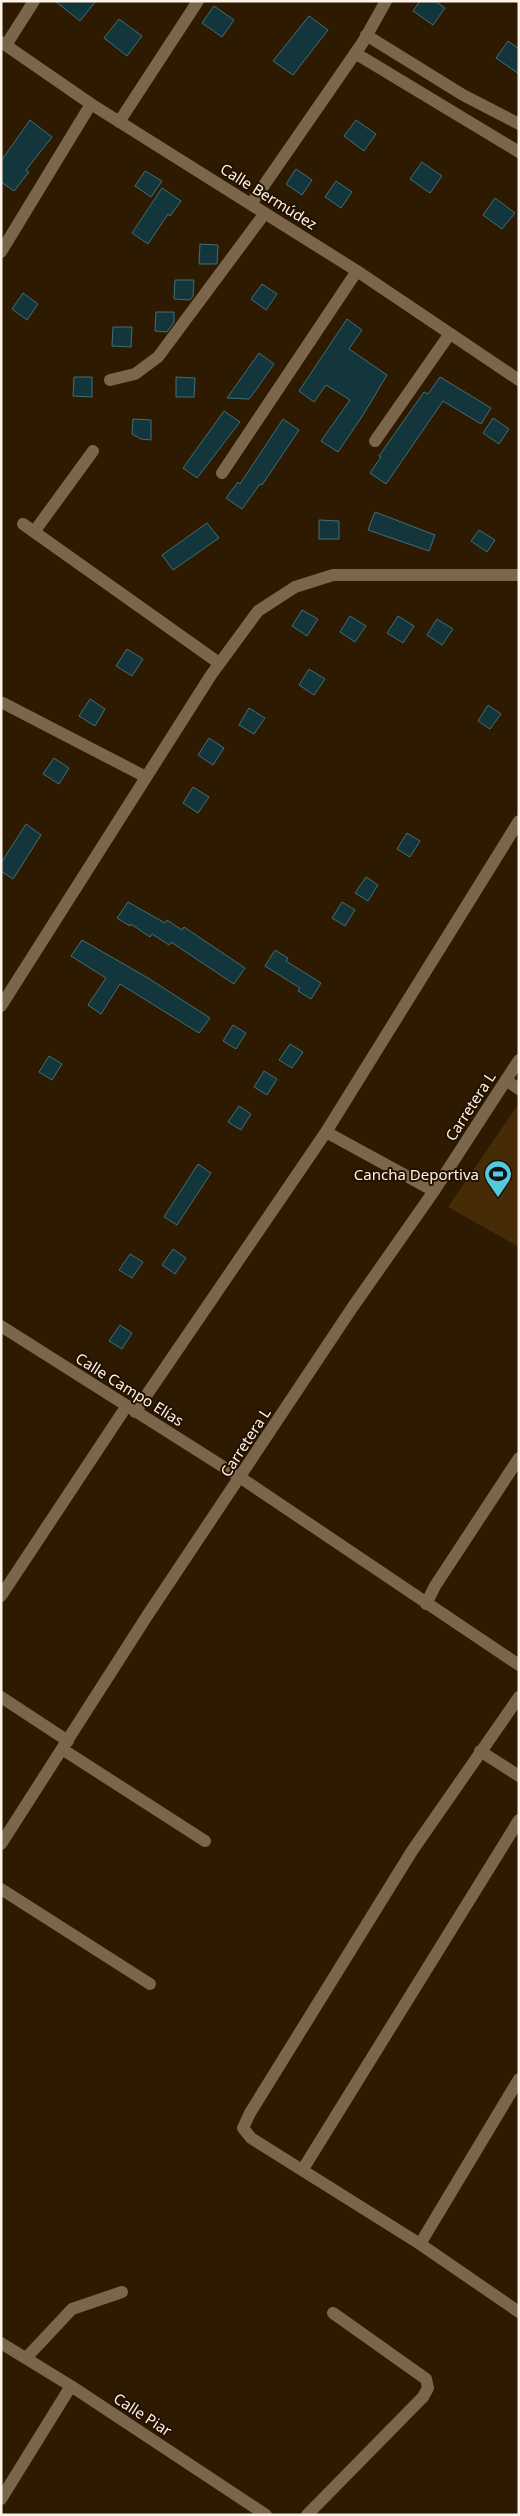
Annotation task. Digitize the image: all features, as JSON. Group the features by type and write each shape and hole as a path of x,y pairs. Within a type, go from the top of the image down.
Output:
{"street":[{"path":"4,43 34,1"},
{"path":"120,122 198,1"},
{"path":"251,204 355,53 386,1"},
{"path":"366,35 464,95 519,124"},
{"name":"Calle Bermúdez","path":"4,43 91,104 357,271 449,335 519,380"},
{"path":"355,53 454,111 519,152"},
{"path":"454,111 464,95"},
{"path":"1,252 91,104"},
{"path":"110,380 135,374 158,356 265,213"},
{"path":"222,472 357,271"},
{"path":"375,440 449,335"},
{"path":"34,532 93,451"},
{"path":"22,524 219,663"},
{"path":"1,1006 219,663 258,610 275,598 313,580 333,576 519,575"},
{"path":"3,703 146,777"},
{"path":"1,1596 326,1132 519,821"},
{"name":"Carretera L","path":"1,1844 147,1616 241,1478 352,1308 434,1191 519,1060"},
{"path":"506,1080 519,1089"},
{"path":"326,1132 434,1191"},
{"name":"Calle Campo Elías","path":"1,1326 241,1478 519,1665"},
{"path":"426,1604 519,1458"},
{"path":"1,1697 65,1745 205,1842"},
{"path":"519,1698 480,1751 412,1851 244,2124 244,2130 248,2136 420,2244 519,2312"},
{"path":"480,1751 519,1776"},
{"path":"303,2169 519,1820"},
{"path":"1,1889 150,1984"},
{"path":"420,2244 519,2080"},
{"path":"26,2358 72,2309 122,2292"},
{"path":"307,2515 423,2397 428,2388 426,2379 333,2313"},
{"name":"Calle Piar","path":"1,2343 71,2386 266,2515"},
{"path":"1,2499 71,2386"}],"shaded area":[{"path":"519,1103 519,1247 448,1207"}],"building":[{"path":"55,1 96,1 80,21"},
{"path":"420,1 435,1 445,8 433,25 413,11"},
{"path":"214,6 234,20 222,37 202,23"},
{"path":"309,16 328,30 293,75 273,61"},
{"path":"119,19 142,36 127,56 104,38"},
{"path":"508,41 519,49 519,74 496,58"},
{"path":"30,120 52,137 26,170 29,172 14,191 1,182 1,161"},
{"path":"356,120 376,134 364,151 344,136"},
{"path":"422,162 442,176 430,193 410,179"},
{"path":"296,169 312,180 302,195 286,184"},
{"path":"145,171 162,181 151,197 135,186"},
{"path":"336,181 352,192 341,208 325,197"},
{"path":"162,188 181,201 170,216 168,214 148,244 132,233"},
{"path":"495,198 515,213 502,229 483,215"},
{"path":"200,244 218,245 217,264 199,264"},
{"path":"175,280 194,280 193,296 190,300 174,299"},
{"path":"262,284 277,294 266,310 251,299"},
{"path":"23,293 38,304 27,320 12,309"},
{"path":"156,312 174,312 174,322 167,332 155,331"},
{"path":"347,319 362,330 349,349 387,375 338,452 321,441 350,400 326,385 314,402 299,391"},
{"path":"113,327 132,327 131,347 112,346"},
{"path":"259,353 274,364 256,390 249,399 227,398"},
{"path":"74,377 92,377 92,397 73,396"},
{"path":"176,377 195,378 194,397 176,397"},
{"path":"440,377 491,408 481,424 443,401 386,484 370,473 381,457 379,456 424,392 428,394"},
{"path":"224,411 240,422 197,478 183,468"},
{"path":"493,418 509,429 499,444 483,433"},
{"path":"133,419 151,420 151,440 141,439 132,434"},
{"path":"283,419 299,430 262,485 260,484 242,509 226,498 238,482 240,484"},
{"path":"375,512 435,535 429,551 368,530"},
{"path":"319,520 339,521 339,539 319,539"},
{"path":"207,523 219,538 173,570 162,555"},
{"path":"479,530 495,540 487,552 471,541"},
{"path":"302,610 318,619 307,636 292,626"},
{"path":"350,616 366,626 355,642 340,632"},
{"path":"398,616 414,626 403,643 387,633"},
{"path":"437,619 453,629 442,645 427,635"},
{"path":"127,649 143,659 132,676 116,666"},
{"path":"309,669 325,679 314,695 299,685"},
{"path":"90,699 105,709 95,726 79,716"},
{"path":"488,705 501,714 490,729 478,721"},
{"path":"249,708 265,718 254,734 239,725"},
{"path":"209,738 224,748 213,765 198,755"},
{"path":"54,758 69,768 59,784 43,774"},
{"path":"193,787 209,797 198,813 183,803"},
{"path":"26,824 41,835 13,879 1,871 1,863"},
{"path":"407,833 420,841 410,857 397,849"},
{"path":"366,877 378,885 368,901 355,893"},
{"path":"128,902 165,923 167,920 182,930 184,927 245,968 234,984 171,942 169,945 152,934 150,937 131,924 130,926 117,918"},
{"path":"342,902 355,910 345,926 332,918"},
{"path":"82,940 148,978 210,1018 199,1033 120,984 101,1014 88,1005 106,978 71,956"},
{"path":"275,950 288,958 286,961 321,983 311,999 298,991 300,988 265,966"},
{"path":"233,1025 246,1033 236,1049 223,1041"},
{"path":"290,1044 303,1052 292,1068 279,1060"},
{"path":"49,1056 62,1064 52,1080 39,1072"},
{"path":"264,1071 277,1079 267,1095 254,1087"},
{"path":"239,1106 251,1114 241,1130 228,1122"},
{"path":"198,1164 211,1173 177,1225 164,1217"},
{"path":"173,1249 186,1258 175,1274 162,1265"},
{"path":"130,1254 143,1262 132,1278 119,1270"},
{"path":"120,1325 132,1333 122,1349 109,1341"}],"place":[{"name":"Cancha Deportiva","path":"498,1198"}]}
